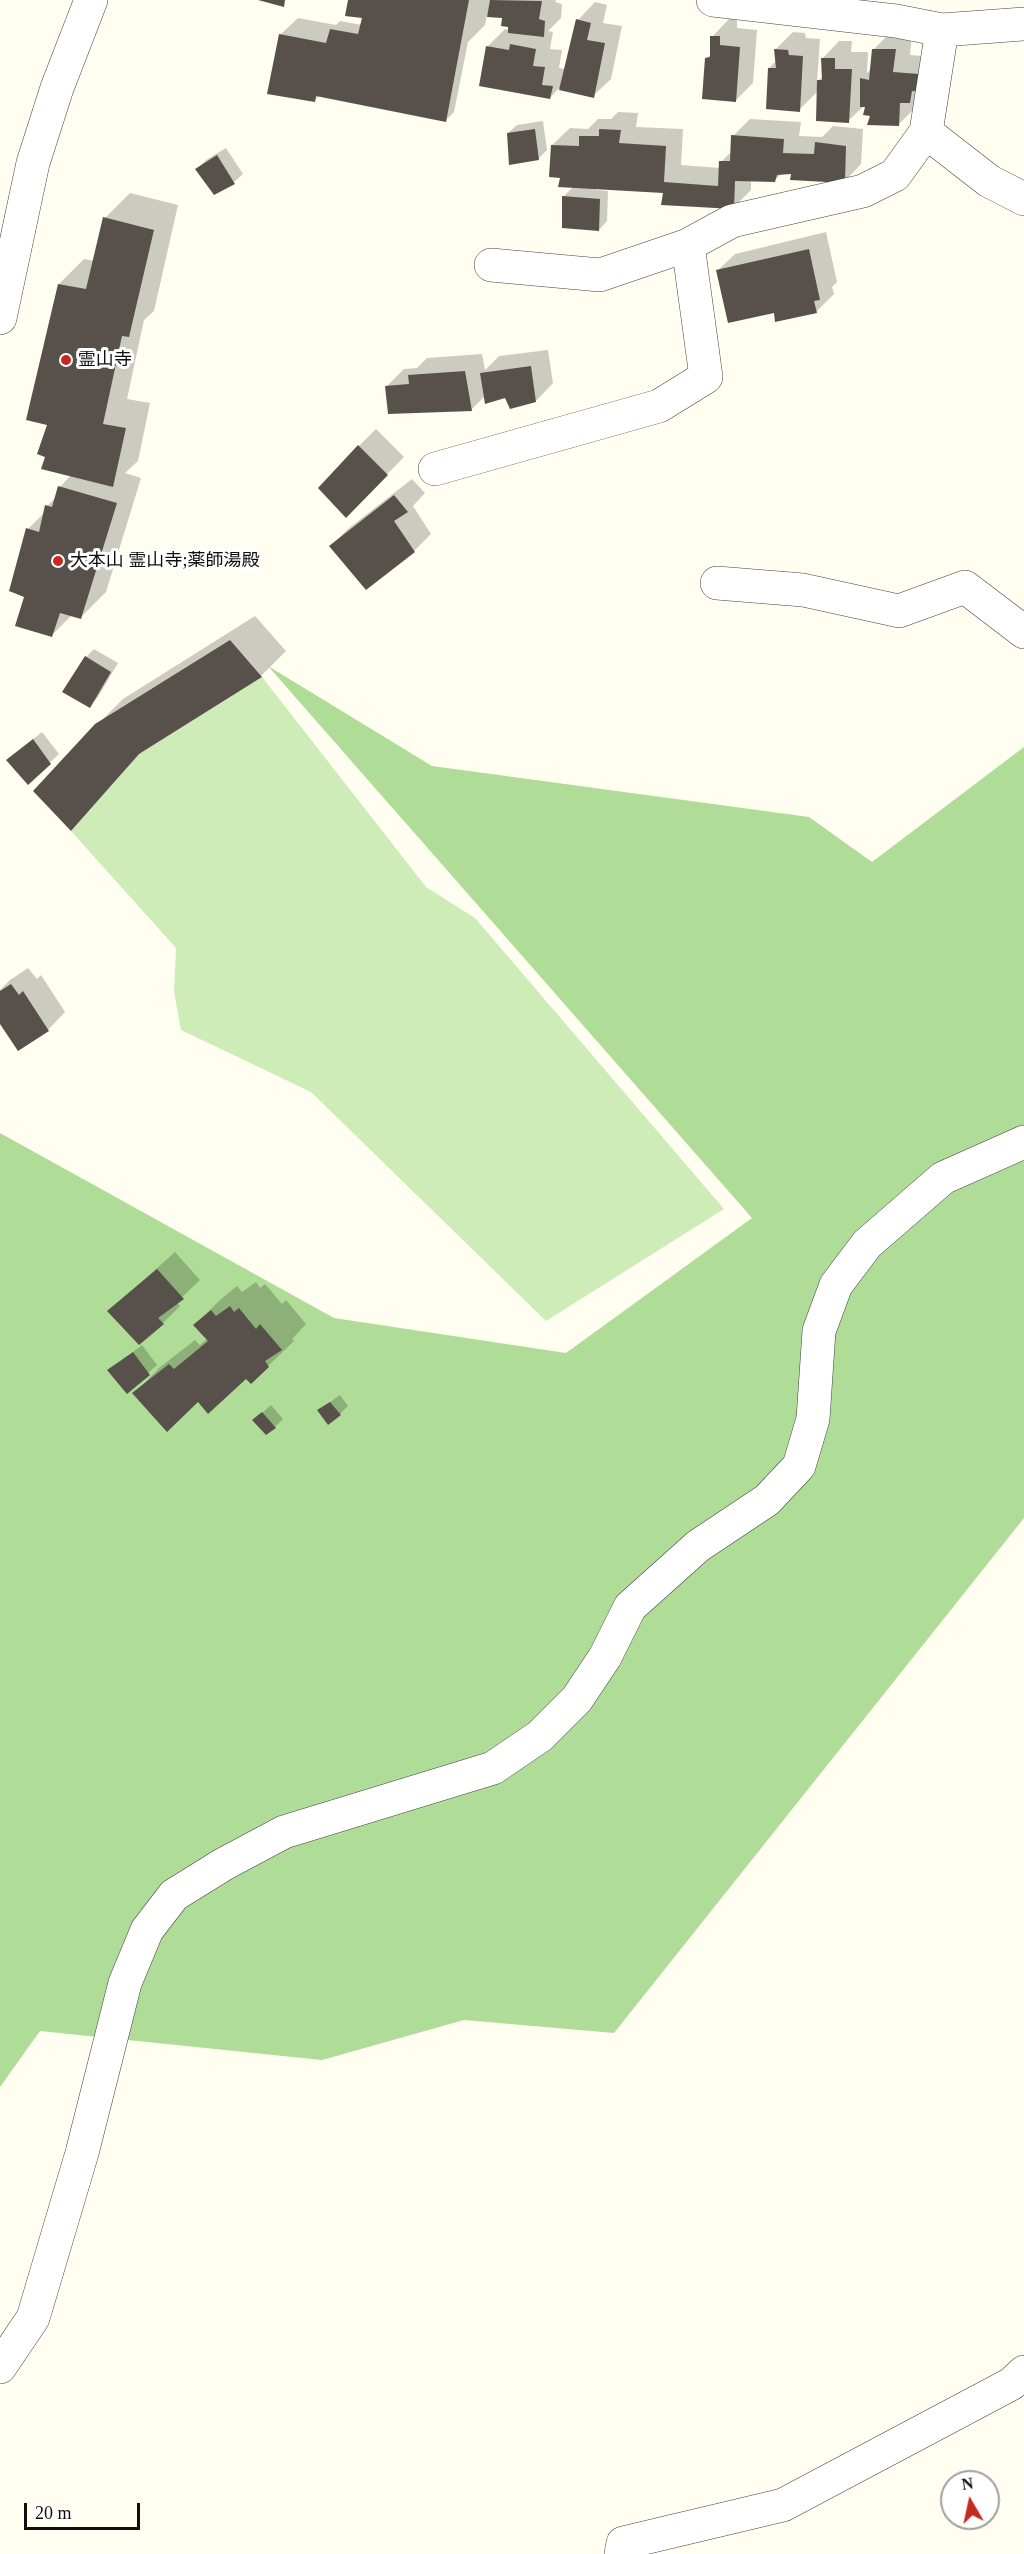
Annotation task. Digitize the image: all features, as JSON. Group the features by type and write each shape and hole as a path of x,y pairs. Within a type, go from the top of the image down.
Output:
{"street":[{"path":"0,318 33,163 57,88 92,0"},
{"path":"713,0 896,21 942,30 1024,24"},
{"path":"491,265 600,275 688,244 732,221 863,191 895,175 926,132 942,30"},
{"path":"926,132 988,181 1024,199"},
{"path":"435,469 659,406 706,377 688,244"},
{"path":"717,583 803,590 898,611 965,587 1024,632"},
{"path":"0,2367 33,2318 82,2153 125,1983 147,1930 174,1895 224,1864 284,1832 493,1768 540,1736 577,1699 605,1657 630,1607 698,1546 767,1500 799,1466 813,1419 819,1331 837,1285 867,1244 943,1178 1024,1142"},
{"path":"621,2554 623,2543 783,2505 1011,2384 1024,2372"}],"green space":[{"path":"268,666 432,766 809,817 872,862 1024,747 1024,1518 614,2033 464,2020 322,2060 40,2031 0,2087 0,1133 334,1318 566,1353 752,1218"},
{"path":"262,677 426,887 475,918 724,1209 546,1321 311,1092 181,1030 174,992 176,948 71,831 139,754"}],"building":[{"path":"258,0 285,0 284,7"},
{"path":"348,0 469,0 446,122 316,96 315,102 267,94 279,34 326,43 330,29 358,34 362,18 345,16"},
{"path":"490,0 542,1 539,19 545,21 544,37 508,33 508,27 501,26 502,18 487,17"},
{"path":"576,19 591,23 587,40 605,43 594,98 559,90"},
{"path":"710,36 720,36 720,45 740,47 736,102 702,99 705,58 710,57"},
{"path":"510,44 536,49 533,66 545,67 542,85 553,86 550,99 479,86 486,46 509,50"},
{"path":"774,49 788,50 789,55 803,56 800,112 766,109 768,68 776,68"},
{"path":"872,49 896,49 893,72 919,74 919,92 912,91 910,103 900,103 899,126 867,125 870,116 863,115 865,107 860,107 860,78 869,80"},
{"path":"821,58 835,58 835,69 852,69 849,123 816,121 817,80 822,80"},
{"path":"535,129 539,160 509,165 507,133"},
{"path":"599,129 621,130 619,143 666,146 664,182 718,186 719,161 730,161 731,135 784,139 783,153 814,154 815,142 846,146 845,183 790,180 791,174 777,175 775,182 735,181 734,209 661,205 663,193 558,187 560,178 549,177 551,145 579,146 579,136 599,136"},
{"path":"217,155 235,184 214,195 195,169"},
{"path":"562,196 600,199 599,231 562,228"},
{"path":"103,217 154,230 129,337 122,336 103,424 126,428 113,487 41,469 45,457 37,454 47,425 26,420 58,284 86,289"},
{"path":"809,249 820,300 814,301 817,313 775,322 774,313 728,323 716,270"},
{"path":"531,366 536,402 510,409 505,398 485,404 480,373"},
{"path":"465,371 472,411 388,414 385,386 409,384 408,375"},
{"path":"358,445 388,475 346,518 318,488"},
{"name":"大本山 霊山寺;薬師湯殿","path":"58,486 117,503 81,619 60,613 52,637 15,626 24,597 9,591 26,528 39,532 45,505 52,507"},
{"path":"394,495 408,512 394,521 415,552 366,590 329,546"},
{"path":"230,640 262,677 139,754 71,831 33,791 95,724"},
{"path":"85,656 111,672 90,708 62,692"},
{"path":"33,739 51,764 28,785 6,760"},
{"path":"11,984 19,995 23,991 49,1031 18,1051 0,1024 0,991"},
{"path":"157,1269 184,1299 158,1318 164,1324 139,1345 107,1311"},
{"path":"230,1306 234,1312 239,1308 256,1329 260,1324 282,1350 265,1361 269,1367 251,1384 246,1379 208,1414 198,1402 167,1432 132,1393 169,1364 174,1369 208,1341 193,1325 211,1310 216,1316"},
{"path":"133,1352 150,1375 127,1394 107,1370"},
{"path":"330,1402 341,1415 328,1425 317,1410"},
{"path":"262,1412 276,1428 266,1435 252,1420"}],"place":[{"name":"霊山寺","path":"66,360"},
{"name":"大本山 霊山寺;薬師湯殿","path":"58,561"}]}
